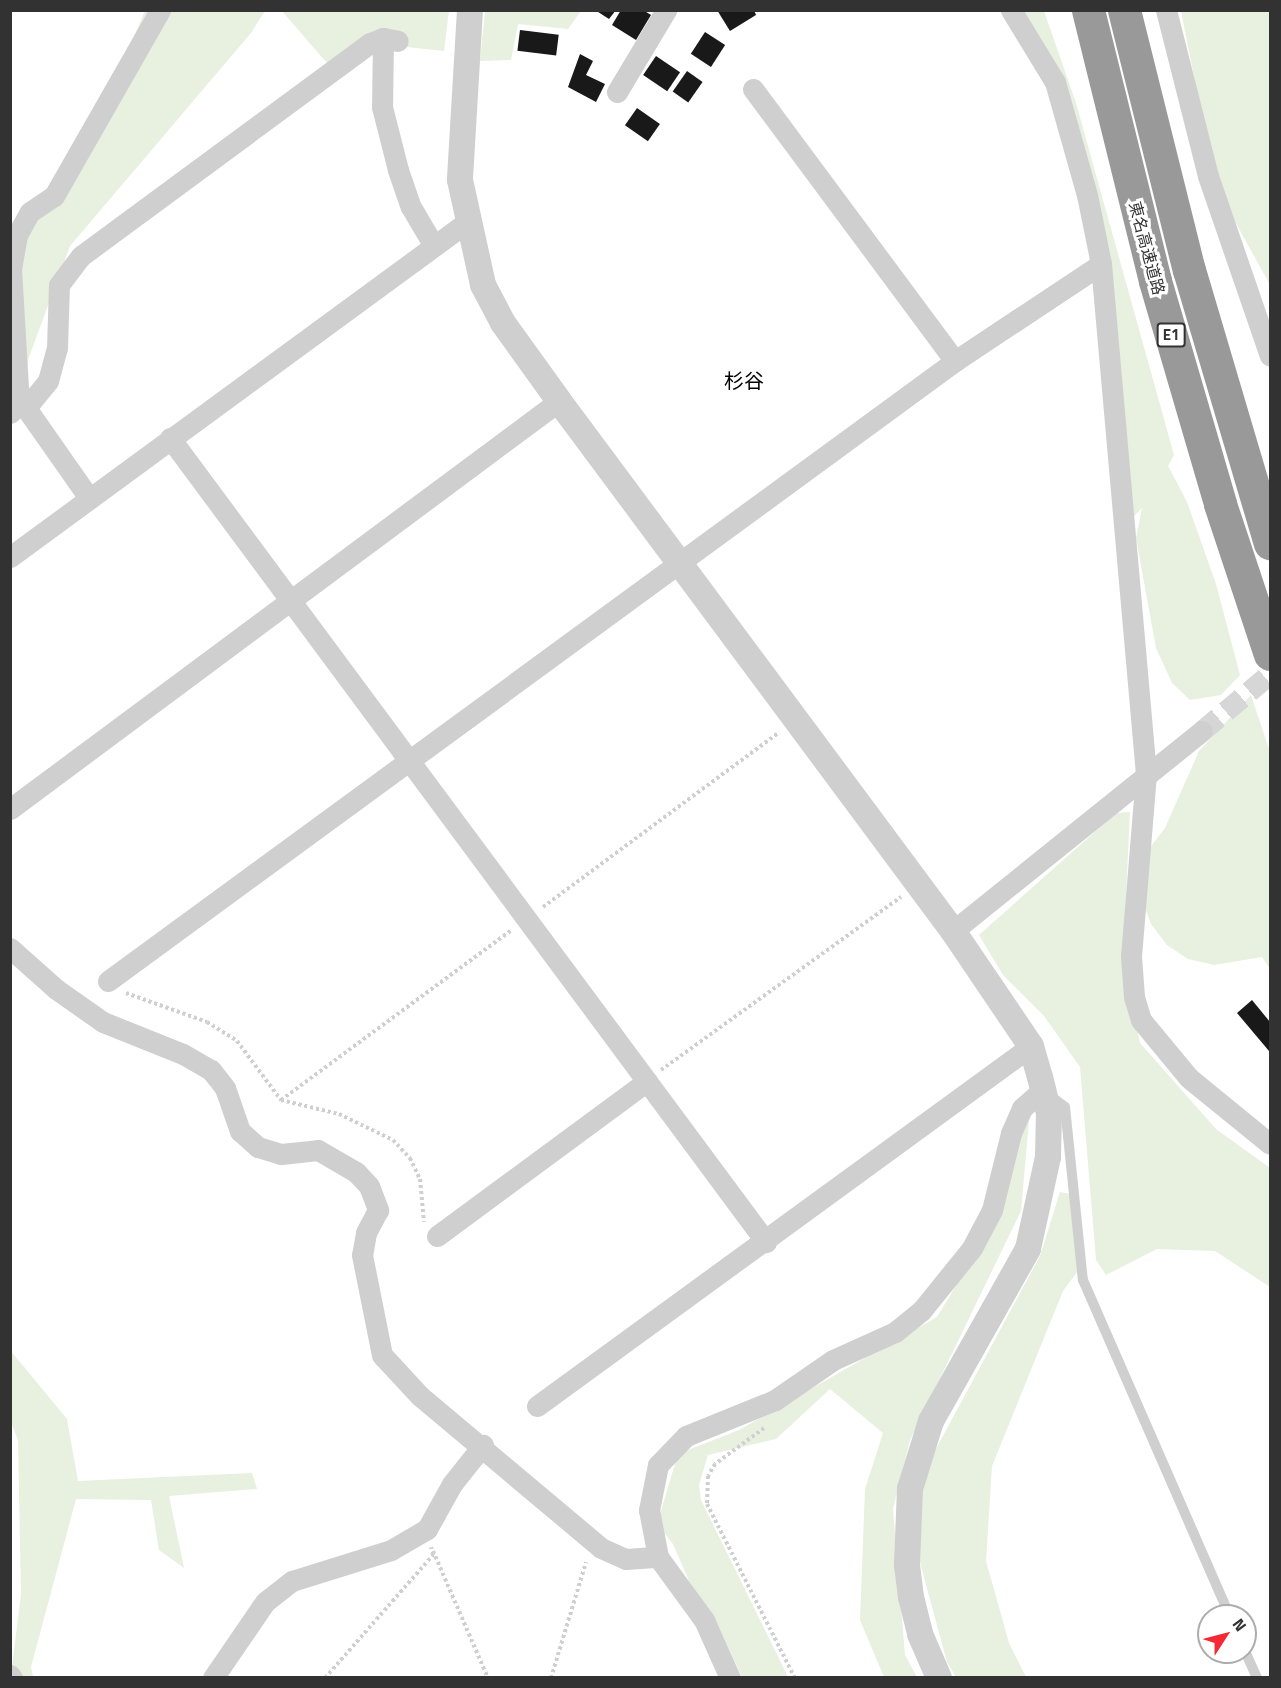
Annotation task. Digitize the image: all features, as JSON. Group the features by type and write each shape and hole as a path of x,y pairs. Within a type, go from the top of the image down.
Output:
{"highway":[{"name":"東名高速道路","path":"1088,10 1155,281 1220,504 1270,654"},
{"name":"E1","path":"1124,10 1190,270 1270,543"}],"street":[{"path":"10,413 19,404 10,269 17,235 30,212 54,196 160,10"},
{"path":"470,10 460,180 467,222 483,285 503,323 953,931 1030,1046 1043,1090 1049,1112 1048,1157 1028,1249 931,1421 910,1489 907,1565 911,1597 920,1634 939,1677"},
{"path":"617,92 666,10"},
{"path":"1011,10 1055,82 1087,195 1101,264 1146,774 1131,956 1134,997 1141,1020 1190,1078 1270,1144"},
{"path":"1166,10 1208,176 1270,356"},
{"path":"89,498 26,408 48,381 58,338 59,285 81,256 370,43 390,40 382,107 398,170 411,207 435,246"},
{"path":"753,89 955,361"},
{"path":"10,557 467,222"},
{"path":"108,981 680,565 955,361 1101,264"},
{"path":"10,809 559,401"},
{"path":"170,438 293,599 766,1242"},
{"path":"953,931 1146,774 1202,732"},
{"path":"10,948 56,989 103,1022 183,1054 212,1070 225,1088 240,1131 258,1147 281,1154 318,1150 356,1172 369,1186 378,1210 366,1233 362,1255 377,1344 382,1355 420,1396 483,1445 592,1541 626,1559 658,1557"},
{"path":"537,1406 766,1242 1030,1046"},
{"path":"437,1236 647,1081"},
{"path":"730,1677 704,1620 658,1557 649,1510 658,1465 686,1436 775,1400 832,1360 895,1332 922,1310 972,1248 992,1210 1015,1125 1022,1108 1043,1090"},
{"path":"213,1677 265,1602 292,1581 429,1539 452,1484 483,1445"}],"lane":[{"path":"1043,1090 1065,1107 1083,1280 1225,1604"}],"path":[{"path":"647,1081 918,885"},
{"path":"108,981 120,991 207,1022 237,1041 281,1100 339,1114 393,1140 410,1158 420,1179 424,1236 437,1236"},
{"path":"774,1421 715,1464 708,1476 707,1504 795,1677"},
{"path":"325,1677 433,1555 429,1539"},
{"path":"429,1539 488,1677"},
{"path":"551,1677 592,1541"}],"green space":[{"path":"281,10 449,11 444,51 370,43 333,70"},
{"path":"485,10 581,11 568,29 518,24 511,60 480,61"},
{"path":"145,11 265,11 251,33 70,246 22,376 17,235 98,119"},
{"path":"1020,11 1044,11 1076,103 1174,455 1168,466 1187,502 1216,584 1240,675 1221,695 1190,700 1172,683 1156,648 1136,538 1142,508 1130,520 1114,358 1113,278 1089,168"},
{"path":"1181,11 1270,11 1270,285 1216,187"},
{"path":"1251,695 1270,752 1270,969 1262,957 1214,965 1188,959 1167,945 1151,924 1142,900 1149,849 1165,828 1199,751"},
{"path":"1130,812 1123,956 1140,1043 1216,1129 1270,1168 1270,1287 1215,1251 1157,1249 1106,1275 1096,1260 1080,1067 1044,1016 1003,975 979,935 1116,813"},
{"path":"1029,1121 1021,1211 910,1440 893,1509 905,1655 917,1677 884,1677 860,1620 865,1489 883,1433 830,1389 776,1439 708,1455 699,1485 701,1500 788,1677 742,1677 719,1627 689,1581 673,1544 657,1524 678,1454 739,1430 937,1317 995,1221 1019,1140"},
{"path":"1060,1192 1076,1195 1080,1268 1063,1291 992,1466 986,1561 1009,1643 1026,1677 956,1677 947,1662 918,1555 924,1471 1040,1256"},
{"path":"10,1350 67,1419 78,1481 252,1473 257,1489 169,1496 184,1568 159,1550 151,1500 76,1499 31,1667 33,1677 11,1675 21,1594 18,1440 11,1422"}],"building":[{"path":"595,10 616,10 609,19"},
{"path":"621,10 643,10 651,15 636,40 612,25"},
{"path":"717,10 754,10 756,15 730,31"},
{"path":"520,30 559,35 556,56 517,51"},
{"path":"705,32 725,45 711,67 691,54"},
{"path":"580,54 593,61 586,75 605,84 596,102 568,87"},
{"path":"656,56 680,72 667,91 643,75"},
{"path":"687,71 703,82 688,102 673,91"},
{"path":"637,108 660,124 648,141 625,125"},
{"path":"1252,1000 1270,1022 1269,1051 1237,1013"}],"tunnel":[{"path":"1202,731 1270,674"}],"district":[{"name":"杉谷","path":"744,380"}]}
